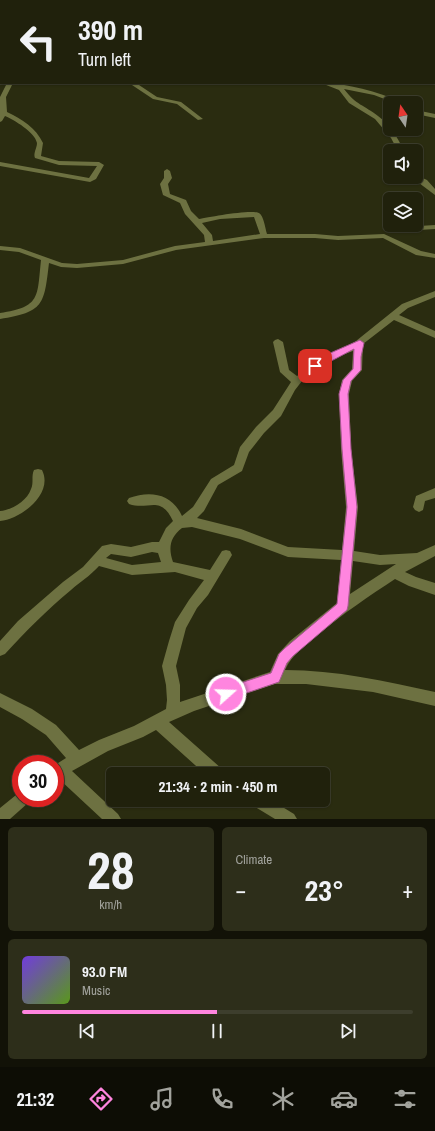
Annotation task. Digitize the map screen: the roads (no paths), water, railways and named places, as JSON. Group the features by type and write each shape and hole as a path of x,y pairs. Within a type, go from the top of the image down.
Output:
{"street":[{"path":"134,84 155,98 179,102 200,119"},
{"path":"327,84 341,89 351,102 377,118 394,137 398,144"},
{"path":"329,84 375,93 383,96"},
{"path":"0,120 4,113 2,91"},
{"path":"0,164 90,180 94,178 101,165 97,162 59,163 37,157 40,143 38,137 20,120 4,113"},
{"path":"423,114 435,116"},
{"path":"426,115 435,121"},
{"path":"167,171 168,178 164,184 167,195 182,201 188,212 208,235 209,243"},
{"path":"423,181 435,193"},
{"path":"197,222 220,217 256,215 264,236"},
{"path":"423,228 435,227"},
{"path":"0,248 20,250 69,266 100,264 141,258 175,248 264,236 315,236 338,238 381,236 419,252 435,256"},
{"path":"0,316 26,310 38,303 43,292 45,259"},
{"path":"169,567 163,553 165,540 168,534 180,523 189,518 200,507 212,484 217,479 238,468 244,450 260,430 277,413 291,388 297,381 330,356 360,343 405,306 435,294"},
{"path":"393,316 427,330 435,335"},
{"path":"278,342 285,372 297,381"},
{"path":"343,606 352,507 346,449 344,394 347,380 357,370 357,357 360,343"},
{"path":"0,516 15,513 32,497 37,490 38,473"},
{"path":"419,507 420,499 435,493"},
{"path":"134,501 164,501 171,506 180,523"},
{"path":"180,523 192,522 241,534 288,552 347,554 373,559 419,558"},
{"path":"0,650 23,625 98,561 108,550 130,552 152,547 163,548"},
{"path":"275,677 283,658 343,606 394,572 435,550"},
{"path":"172,713 174,700 169,666 180,626 193,604 204,591 226,554"},
{"path":"98,561 132,570 169,567 212,576"},
{"path":"394,572 413,582 435,589"},
{"path":"64,767 104,745 138,732 172,713 193,704 275,677 306,677 373,685 435,699"},
{"path":"419,695 435,707"},
{"path":"0,700 27,714 51,730 77,759"},
{"path":"157,722 174,734 190,752 208,767"},
{"path":"64,778 110,817"},
{"path":"0,818 13,807"},
{"path":"269,807 289,819"}]}
